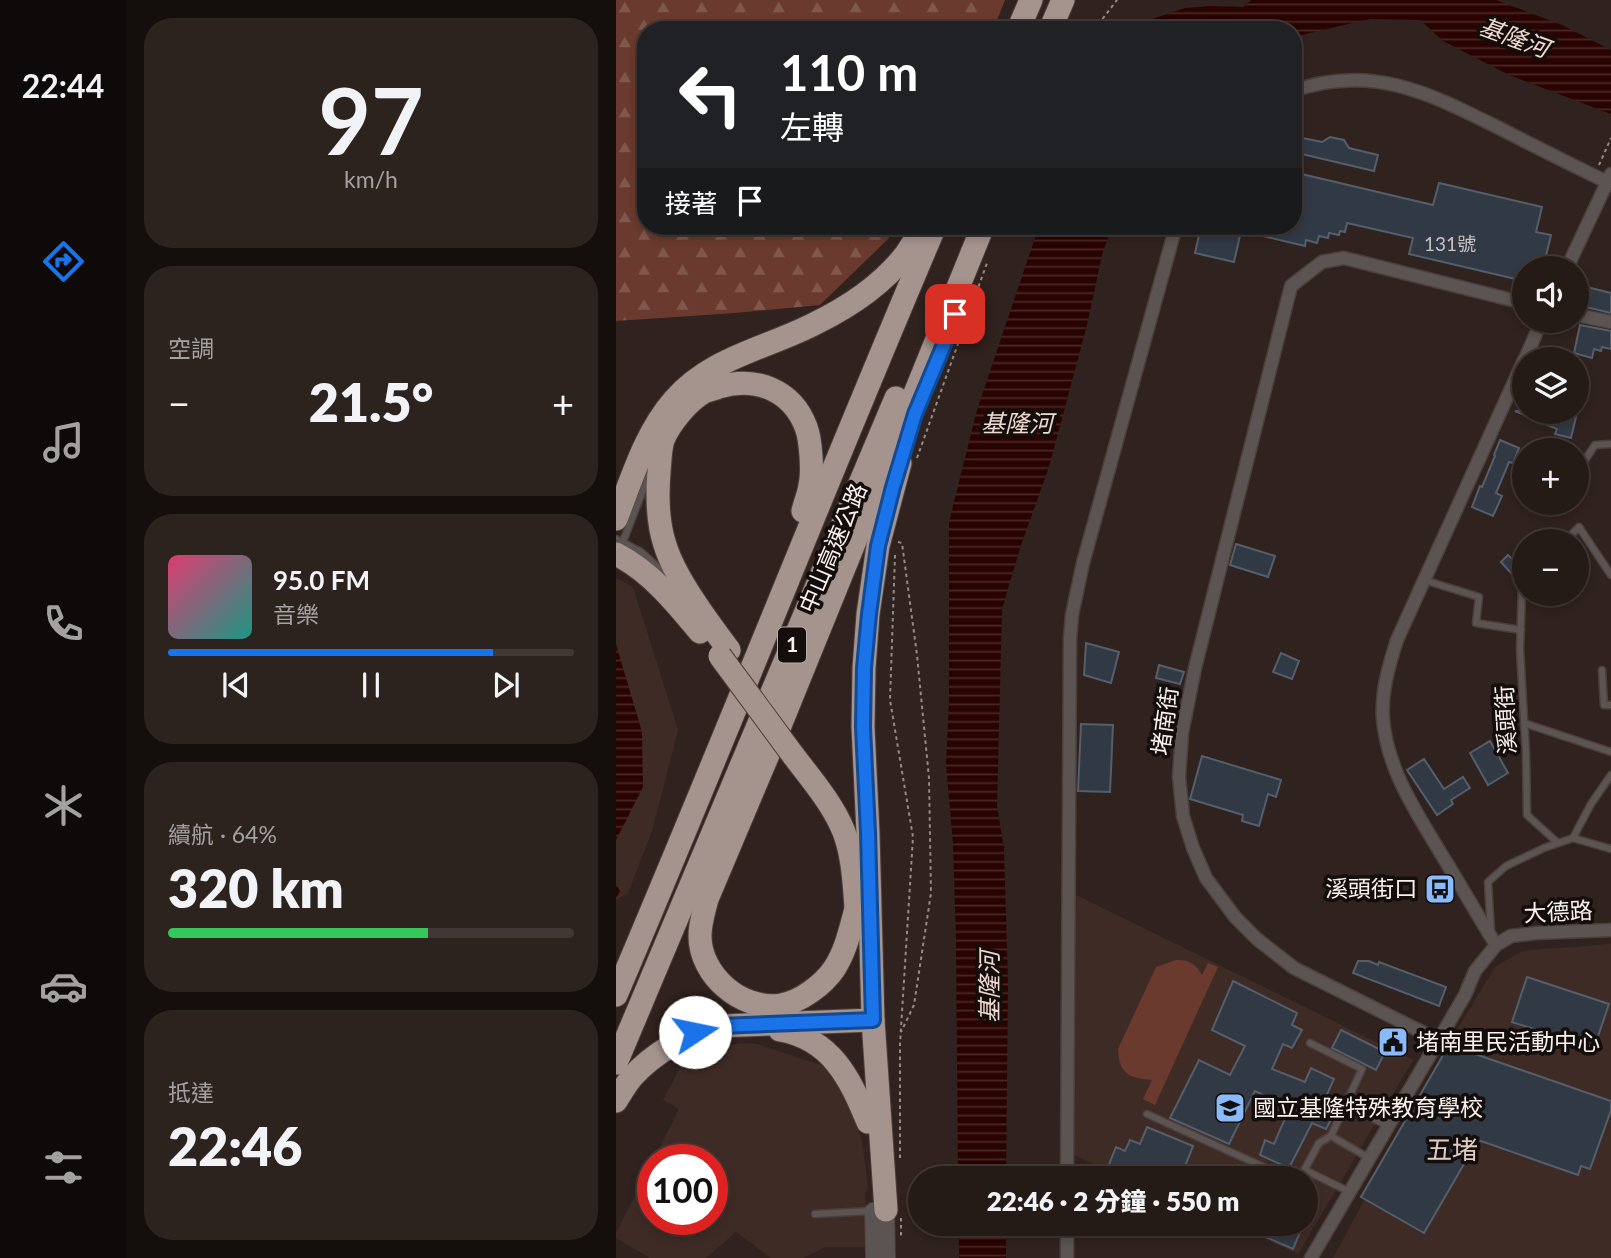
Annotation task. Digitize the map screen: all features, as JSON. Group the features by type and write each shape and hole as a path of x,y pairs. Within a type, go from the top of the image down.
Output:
{"highway":[{"path":"1054,21 1063,0"},
{"path":"1066,21 1074,0"},
{"path":"616,519 674,400 720,363 813,325 852,302 879,282 905,255 918,235"},
{"name":"中山高速公路","path":"616,995 931,235"},
{"name":"中山高速公路","path":"616,1063 964,235"},
{"path":"979,235 707,899 700,937 707,965 718,981 747,1001 780,1005 797,1000 816,988 833,971 863,909 868,832 863,703 869,614 878,546 915,414 948,335 980,235"},
{"path":"724,653 665,548 658,520 654,444 680,411 705,392 731,384 753,383 769,387 785,397 807,428 811,483 798,529 775,587 769,628"},
{"path":"618,547 633,564 656,582 724,653 797,752 833,790 854,829 861,851 868,1122 887,1213"},
{"path":"616,1101 632,1078 654,1058 695,1032 719,1026 866,1021"},
{"path":"866,1021 887,1213"},
{"path":"753,1025 788,1031 808,1039 826,1052 843,1069 868,1122"}],"street":[{"path":"1302,88 1340,80 1381,81 1406,86 1433,96 1594,176 1610,179 1573,256"},
{"path":"1067,1166 1072,615 1083,563 1174,235"},
{"name":"堵南街","path":"1438,1040 1294,968 1257,939 1235,917 1206,877 1183,816 1179,777 1182,733 1195,668 1291,286 1322,262 1344,258 1512,300"},
{"path":"1589,317 1611,322"},
{"path":"1494,941 1400,782 1386,743 1382,717 1389,665 1397,640 1512,387"},
{"name":"大德路","path":"1438,1040 1494,941 1536,933 1611,930"},
{"path":"1311,1258 1438,1040"},
{"path":"874,1258 887,1213"},
{"path":"887,1213 887,1258"},
{"path":"1067,1236 1067,1258"}],"lane":[{"path":"616,496 654,444"},
{"path":"654,444 618,547 642,552 673,581 707,620"},
{"path":"1589,454 1595,445 1611,444"},
{"path":"1589,542 1611,575"},
{"path":"1424,580 1479,597 1476,622 1521,630"},
{"name":"溪頭街","path":"1522,606 1520,649 1527,815 1558,843"},
{"path":"1602,670 1604,705 1611,705"},
{"path":"1524,723 1611,752"},
{"path":"1573,838 1591,804 1611,775"},
{"path":"1494,941 1488,882 1506,866 1573,838 1611,849"},
{"path":"1307,1166 1319,1143 1331,1136 1362,1069 1310,1043"},
{"path":"1346,1105 1388,1126"},
{"path":"1147,1114 1262,1166"},
{"path":"1331,1136 1370,1158"},
{"path":"1318,1176 1350,1192"},
{"path":"815,1214 887,1213"}],"path":[{"path":"1101,21 1117,0"},
{"path":"1594,176 1611,138"},
{"path":"916,460 987,263"},
{"path":"895,540 902,543 917,655 929,778 931,893 914,1005 901,1032"},
{"path":"895,554 890,700 913,837 901,1032 901,1164"},
{"path":"887,1213 901,1245"}],"shaded area":[{"path":"616,578 633,587 678,730 653,828 628,893 616,900"},
{"name":"國立基隆特殊教育學校","path":"1076,895 1413,1060 1318,1220 1318,1166 1098,1166 1074,1155"},
{"path":"1611,944 1611,1258 1333,1258 1450,1041 1495,967 1522,951"},
{"path":"746,1043 757,1044 824,1066 844,1089 862,1141 868,1187 865,1194 868,1247 826,1247 803,1258 771,1258 736,1232 706,1258 650,1258 616,1238 637,1192 637,1235 728,1235 728,1144 661,1144 679,1109 663,1100 685,1058 714,1046"},
{"name":"國立基隆特殊教育學校","path":"1258,1236 1309,1236 1298,1254"}],"green space":[{"path":"616,0 1005,0 997,21 637,21 637,235 891,235 820,305 616,321"},
{"path":"1176,960 1192,963 1202,975 1208,963 1218,967 1155,1105 1143,1099 1152,1080 1137,1078 1127,1073 1121,1064 1118,1049 1156,967"}],"water":[{"name":"基隆河","path":"1251,0 1496,0 1562,25 1611,50 1611,114 1509,75 1443,41 1420,20 1370,19 1302,35 1302,21 1146,21 1185,8 1243,7"},
{"name":"基隆河","path":"1036,235 1109,235 1049,467 1002,609 997,806 1004,849 1008,984 1006,1166 958,1166 956,942 953,843 946,764 949,703 949,522 977,410"},
{"path":"616,644 642,732 643,787 616,840"},
{"path":"959,1236 1006,1236 1006,1258 959,1258"}],"building":[{"path":"1330,137 1344,140 1349,148 1378,155 1374,171 1302,154 1302,138 1322,142"},
{"path":"1302,174 1433,205 1439,183 1542,207 1536,232 1551,235 1546,256 1512,256 1512,278 1409,254 1413,238 1347,223 1345,232 1340,231 1339,235 1329,233 1328,238 1319,236 1317,243 1306,240 1305,246 1258,235 1302,235"},
{"path":"1199,235 1240,235 1234,262 1195,253"},
{"path":"1589,288 1611,293 1611,313 1589,308"},
{"path":"1589,327 1611,331 1611,349 1594,349 1592,358 1589,357 1589,347 1575,347 1578,333 1589,333"},
{"path":"1545,424 1574,424 1571,438 1555,434 1557,429"},
{"path":"1500,440 1512,445 1512,463 1509,462 1496,493 1502,496 1493,516 1472,507"},
{"path":"1236,544 1275,556 1268,577 1230,565"},
{"path":"1508,555 1512,559 1512,574 1501,562"},
{"path":"1086,643 1119,652 1111,683 1084,675"},
{"path":"1281,653 1299,661 1292,679 1273,672"},
{"path":"1159,665 1184,672 1180,684 1156,678"},
{"path":"1081,724 1113,725 1110,792 1078,791"},
{"path":"1490,741 1508,773 1488,785 1470,753"},
{"path":"1202,756 1281,780 1276,797 1268,794 1259,826 1242,821 1243,815 1190,799"},
{"path":"1424,759 1444,789 1463,777 1470,788 1451,800 1453,804 1437,815 1407,770"},
{"path":"1358,961 1369,961 1378,965 1379,962 1446,987 1439,1006 1353,973"},
{"path":"1527,977 1609,1004 1594,1048 1512,1022"},
{"path":"1233,981 1297,1013 1292,1025 1302,1030 1292,1048 1283,1044 1272,1069 1305,1082 1311,1068 1334,1079 1324,1101 1338,1107 1326,1129 1312,1123 1290,1166 1260,1155 1265,1140 1274,1144 1290,1107 1255,1091 1229,1144 1170,1118 1199,1060 1230,1075 1245,1046 1212,1030"},
{"path":"1341,1030 1385,1052 1376,1070 1332,1048"},
{"name":"堵南里民活動中心","path":"1389,1033 1402,1039 1397,1050 1383,1044"},
{"path":"1449,1045 1611,1101 1611,1110 1590,1169 1581,1166 1578,1175 1478,1140 1424,1233 1361,1197"},
{"path":"1147,1127 1193,1146 1185,1166 1108,1166 1116,1147 1125,1151 1130,1140 1140,1144"},
{"path":"1264,1236 1298,1236 1293,1249"}],"waterway":[{"path":"616,888 616,895"}],"place":[{"name":"溪頭街口","path":"1440,889"},
{"name":"堵南里民活動中心","path":"1393,1042"},
{"name":"國立基隆特殊教育學校","path":"1230,1108"}],"district":[{"name":"五堵","path":"1452,1150"}],"route":[{"path":"695,1032 719,1026 873,1020 863,727 864,668 869,614 878,546 893,487 915,414 955,314"}]}
